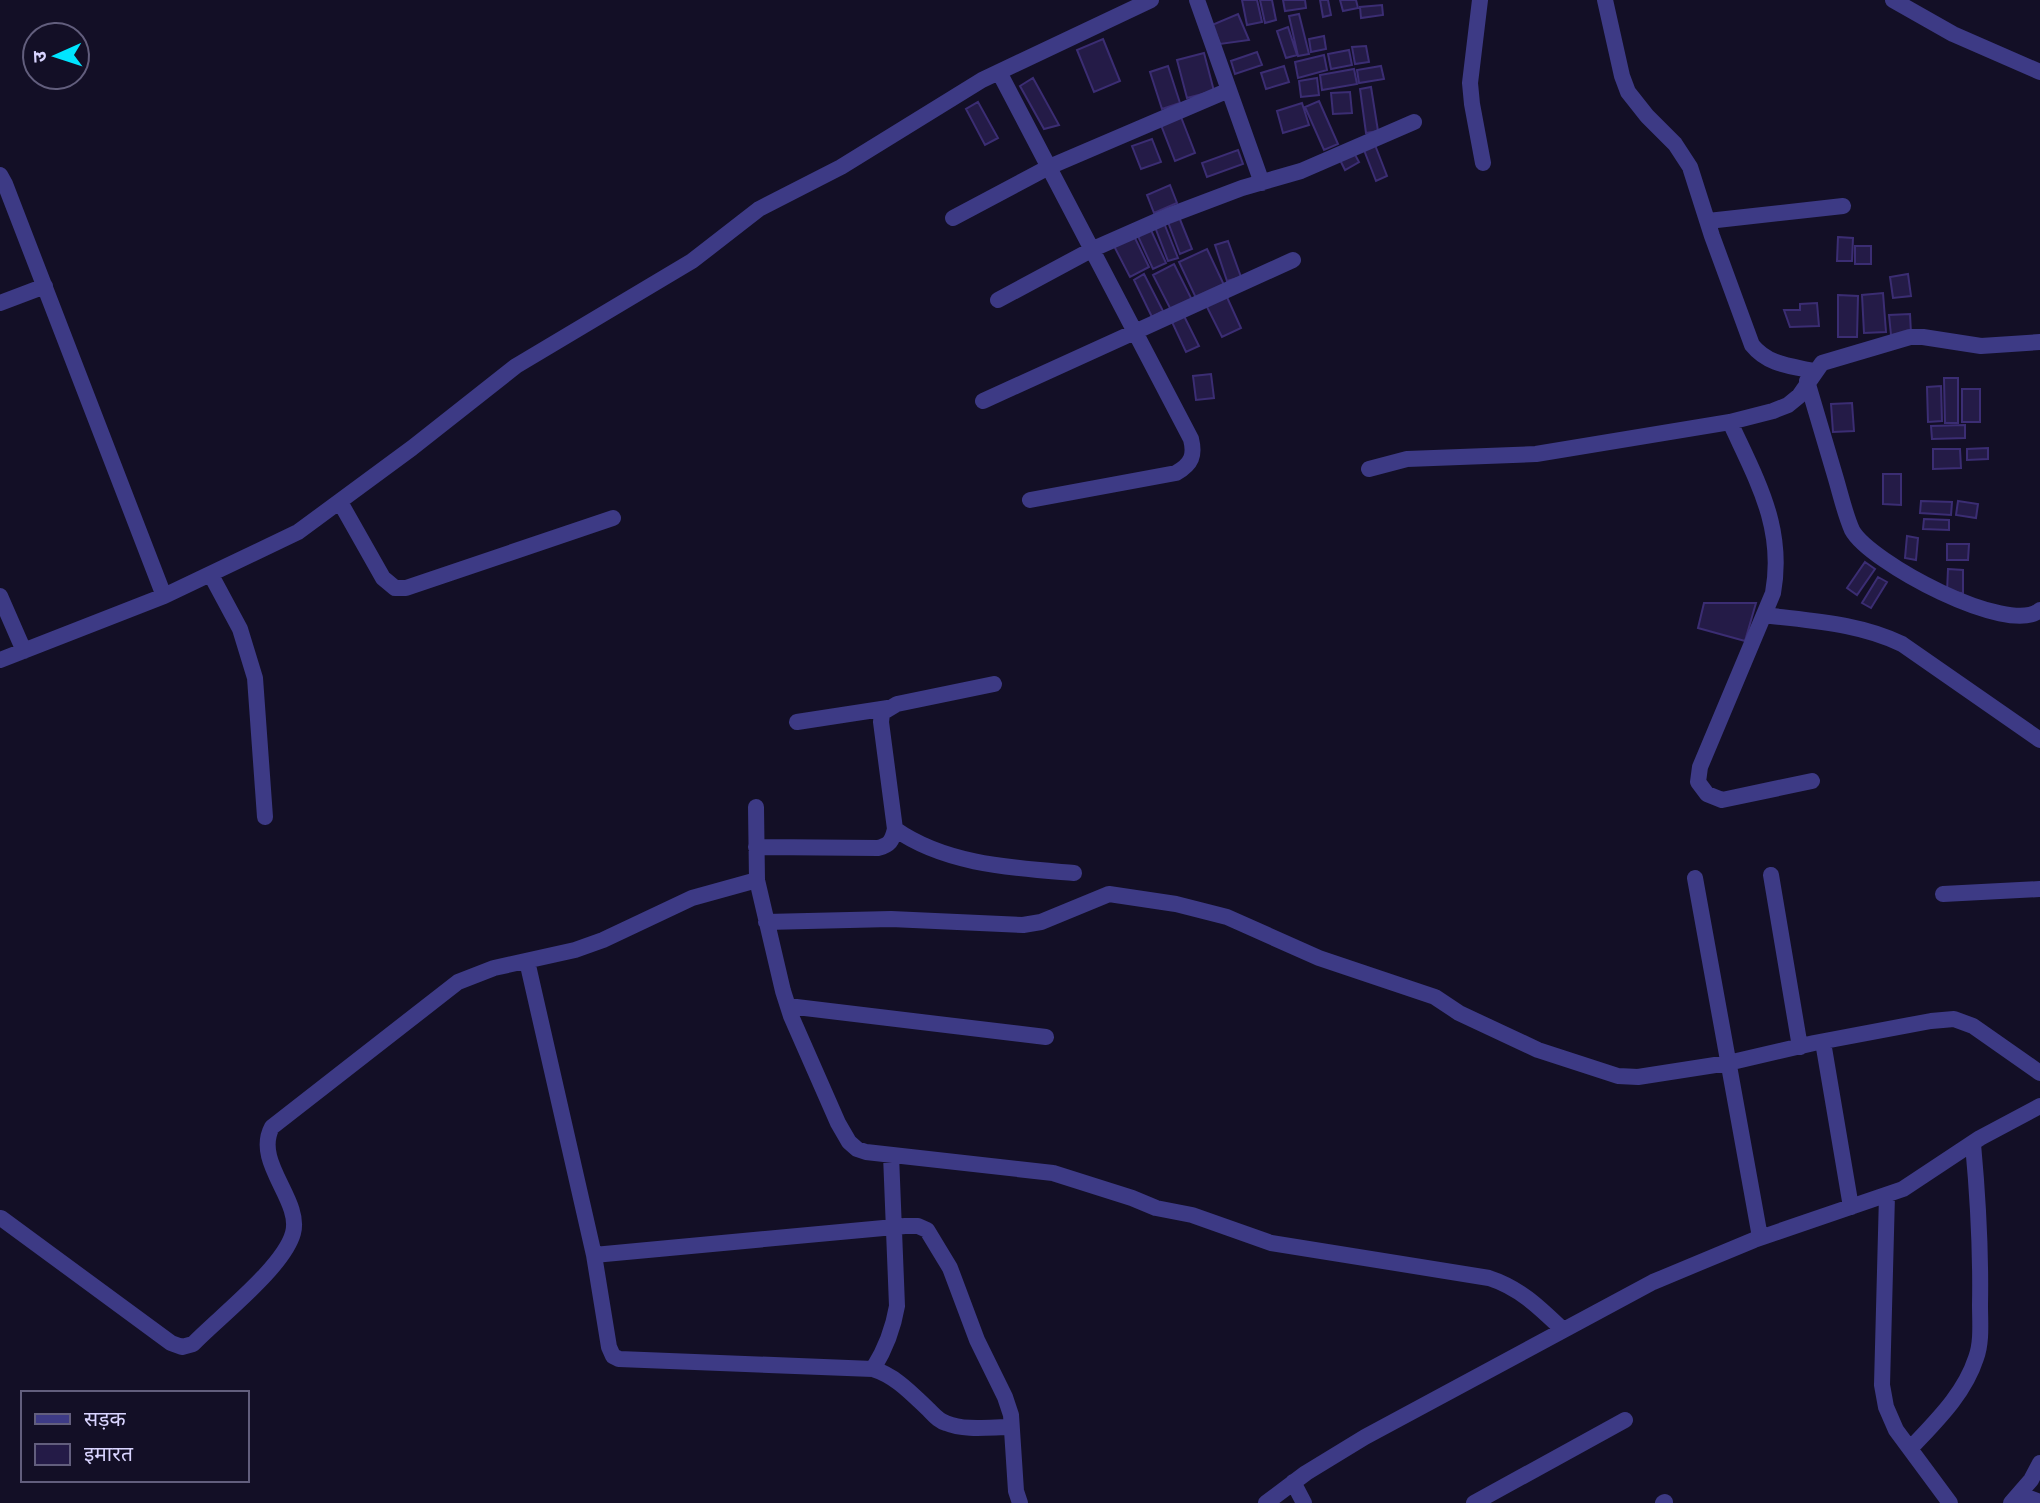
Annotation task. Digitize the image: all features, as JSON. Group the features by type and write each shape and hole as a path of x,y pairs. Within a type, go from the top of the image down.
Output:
{"street":[{"path":"0,660 164,596 298,532 516,366 692,261 759,209 841,167 982,80 1151,0"},
{"path":"1197,0 1262,183"},
{"path":"1480,0 1471,83 1473,113 1483,163"},
{"path":"1605,0 1628,92 1684,156 1690,167 1752,345 1761,356 1774,363 1811,376"},
{"path":"1893,0 1953,34 2040,72"},
{"path":"999,72 1135,330 1191,439 1194,450 1192,459 1177,473 1030,500"},
{"path":"953,218 1049,167 1229,90"},
{"path":"998,300 1093,249 1168,216 1301,171 1414,122"},
{"path":"0,175 164,596"},
{"path":"1707,221 1843,206"},
{"path":"983,401 1293,260"},
{"path":"0,303 45,286"},
{"path":"1369,469 1407,459 1536,454 1730,422 1788,405 1798,396 1822,363 1910,337 1981,346 2040,342"},
{"path":"1811,376 1846,512 1858,538 1884,558 1937,591 1974,607 2021,617 2040,610"},
{"path":"1730,422 1768,507 1774,530 1776,575 1773,593 1700,767 1698,782 1707,794 1722,800 1812,781"},
{"path":"340,502 383,578 394,589 406,588 613,518"},
{"path":"212,575 240,629 255,678 265,817"},
{"path":"0,596 24,651"},
{"path":"1764,615 1878,632 1918,654 2040,740"},
{"path":"797,722 888,708 994,684"},
{"path":"756,847 878,848 888,845 895,829 881,722 883,713 888,708"},
{"path":"756,807 757,880 788,1006 838,1123 849,1142 857,1149 1053,1173 1156,1208 1192,1215 1271,1243 1489,1278 1509,1284 1525,1295 1563,1330"},
{"path":"895,829 910,839 962,858 1006,867 1074,873"},
{"path":"1771,875 1800,1046"},
{"path":"1695,878 1760,1237"},
{"path":"1,1218 172,1343 182,1347 193,1344 269,1270 287,1247 293,1233 294,1224 290,1209 267,1147 267,1136 272,1127 458,982 494,968 575,950 603,940 692,898 757,880"},
{"path":"1943,894 2040,888"},
{"path":"766,922 891,919 1023,925 1041,922 1093,899 1110,894 1124,895 1227,916 1319,958 1435,997 1459,1013 1538,1050 1618,1076 1638,1077 1728,1063 1800,1046 1954,1019 1973,1026 2040,1073"},
{"path":"527,961 594,1255 608,1347 613,1356 619,1359 873,1369 896,1380 939,1420 948,1424 959,1427 1011,1427"},
{"path":"788,1006 1046,1037"},
{"path":"1823,1042 1851,1207"},
{"path":"1266,1503 1293,1482 1377,1430 1653,1282 1760,1237 1887,1195 2040,1105"},
{"path":"1910,1449 1948,1408 1977,1357 1980,1242 1973,1144"},
{"path":"873,1369 886,1349 894,1328 897,1306 891,1155"},
{"path":"1887,1195 1882,1385 1886,1407 1896,1430 1950,1503"},
{"path":"594,1255 895,1227 918,1226 927,1230 950,1268 977,1340 1005,1396 1011,1415 1020,1503"},
{"path":"1474,1503 1502,1496 1625,1420"},
{"path":"2015,1499 2031,1480 2040,1463"},
{"path":"1293,1482 1304,1503"},
{"path":"2015,1499 2040,1502"}],"building":[{"path":"1242,0 1257,0 1262,22 1247,25"},
{"path":"1260,0 1272,0 1276,20 1265,23"},
{"path":"1283,0 1305,0 1306,8 1285,11"},
{"path":"1320,0 1328,0 1331,15 1323,17"},
{"path":"1340,0 1356,0 1358,8 1343,11"},
{"path":"1382,5 1383,15 1361,18 1360,7"},
{"path":"1238,14 1249,40 1220,44 1212,25"},
{"path":"1299,14 1309,54 1298,56 1289,16"},
{"path":"1288,27 1297,55 1286,58 1277,31"},
{"path":"1324,36 1326,49 1311,52 1309,39"},
{"path":"1103,39 1120,81 1094,92 1077,50"},
{"path":"1366,46 1369,62 1355,64 1352,47"},
{"path":"1349,50 1352,65 1331,69 1328,54"},
{"path":"1257,52 1262,65 1235,74 1231,61"},
{"path":"1204,53 1214,91 1187,98 1177,60"},
{"path":"1324,55 1327,70 1298,78 1295,62"},
{"path":"1168,66 1180,103 1162,109 1150,72"},
{"path":"1284,66 1289,82 1266,89 1261,73"},
{"path":"1381,66 1384,79 1359,83 1357,70"},
{"path":"1354,69 1357,84 1322,90 1320,75"},
{"path":"1033,78 1059,125 1044,129 1020,86"},
{"path":"1317,78 1319,95 1301,97 1299,81"},
{"path":"1371,87 1378,131 1366,133 1360,89"},
{"path":"1350,92 1352,113 1333,114 1331,93"},
{"path":"1319,101 1338,144 1324,150 1305,107"},
{"path":"978,102 998,138 985,145 966,109"},
{"path":"1302,103 1309,125 1283,133 1277,111"},
{"path":"1181,117 1195,153 1175,161 1161,125"},
{"path":"1152,139 1161,162 1141,169 1132,146"},
{"path":"1375,145 1387,176 1376,181 1364,150"},
{"path":"1238,150 1243,164 1207,177 1202,163"},
{"path":"1353,151 1359,162 1345,170 1339,158"},
{"path":"1170,185 1177,203 1154,213 1147,195"},
{"path":"1179,217 1192,249 1180,254 1168,222"},
{"path":"1164,223 1178,258 1168,261 1155,227"},
{"path":"1150,228 1166,263 1153,269 1137,234"},
{"path":"1134,236 1149,267 1130,277 1114,246"},
{"path":"1838,237 1853,238 1852,261 1837,261"},
{"path":"1228,241 1241,277 1227,281 1215,245"},
{"path":"1855,246 1871,246 1871,264 1855,264"},
{"path":"1207,249 1224,285 1196,298 1179,262"},
{"path":"1174,264 1192,300 1171,310 1153,275"},
{"path":"1144,274 1163,311 1152,317 1134,280"},
{"path":"1908,274 1911,296 1893,298 1890,277"},
{"path":"1883,293 1886,332 1864,333 1862,295"},
{"path":"1226,295 1241,328 1222,337 1206,305"},
{"path":"1838,295 1858,296 1857,337 1838,337"},
{"path":"1817,303 1819,326 1790,327 1784,310 1800,310 1800,304"},
{"path":"1910,314 1911,333 1891,335 1889,315"},
{"path":"1184,316 1199,346 1186,352 1172,322"},
{"path":"1211,374 1214,398 1196,400 1193,376"},
{"path":"1944,378 1958,378 1958,423 1945,423"},
{"path":"1941,386 1942,421 1928,422 1927,387"},
{"path":"1962,389 1980,389 1980,422 1962,422"},
{"path":"1852,403 1854,431 1833,432 1831,404"},
{"path":"1965,425 1965,438 1932,439 1931,426"},
{"path":"1988,448 1988,459 1967,460 1967,449"},
{"path":"1933,449 1960,449 1961,468 1933,469"},
{"path":"1883,474 1901,474 1901,505 1883,504"},
{"path":"1921,501 1952,502 1951,515 1920,513"},
{"path":"1958,501 1978,504 1976,518 1956,515"},
{"path":"1924,519 1949,520 1949,530 1923,529"},
{"path":"1907,536 1918,538 1916,560 1905,558"},
{"path":"1947,544 1969,544 1968,560 1947,560"},
{"path":"1865,562 1875,569 1857,595 1847,588"},
{"path":"1948,569 1963,570 1963,593 1947,592"},
{"path":"1878,577 1887,582 1871,608 1862,603"},
{"path":"1704,603 1756,603 1745,641 1698,628"}]}
